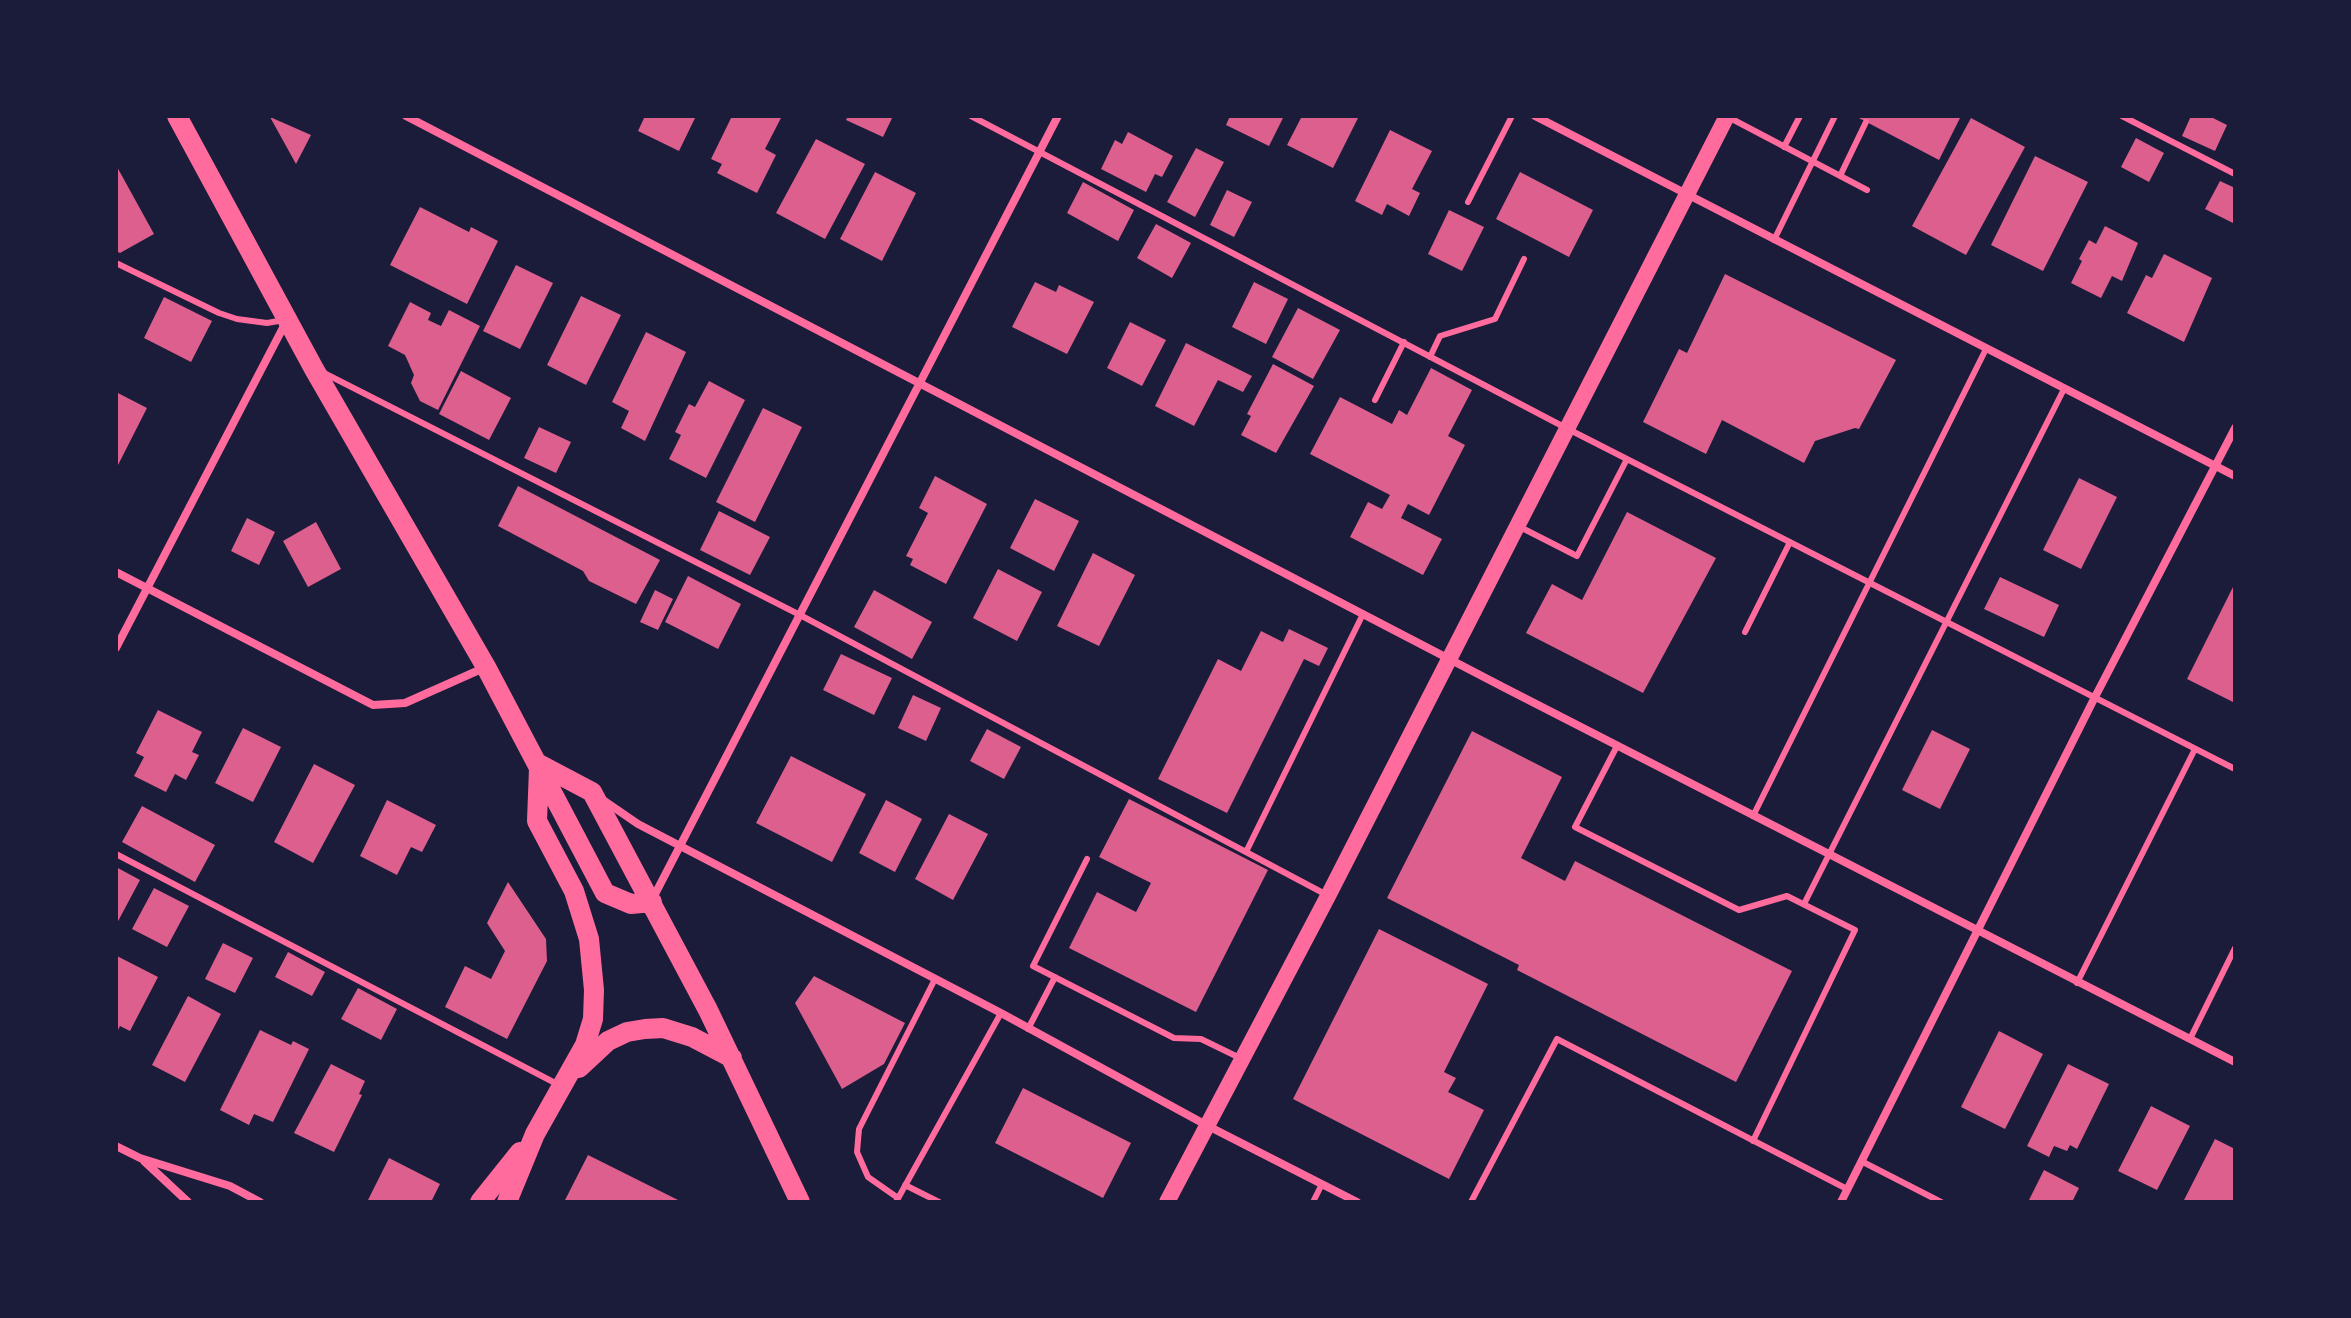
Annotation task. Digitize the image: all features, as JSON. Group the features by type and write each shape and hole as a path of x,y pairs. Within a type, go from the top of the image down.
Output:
{"main road":[{"path":"177,116 314,369 486,667 605,893 631,904 652,902"},
{"path":"1167,1202 1328,896 1727,116"},
{"path":"539,764 592,792 708,1010 800,1202"},
{"path":"507,1202 535,1134 585,1045 593,1019 594,978 584,916 541,828 539,764"},
{"path":"560,1086 608,1041 627,1032 645,1029 663,1028 692,1037 732,1058"},
{"path":"480,1202 535,1134"}],"street":[{"path":"406,116 1448,659 2235,1062"},
{"path":"652,902 1058,116"},
{"path":"1535,116 2235,476"},
{"path":"116,648 287,319"},
{"path":"1841,1202 2095,697 2235,428"},
{"path":"116,572 373,705 405,703 486,667"},
{"path":"592,792 638,824 1357,1202"},
{"path":"116,1146 140,1158 230,1186 260,1202"},
{"path":"140,1158 188,1202"}],"lane":[{"path":"971,116 1568,429 2235,769"},
{"path":"1468,202 1512,116"},
{"path":"1727,116 1867,190"},
{"path":"1784,147 1800,116"},
{"path":"1774,240 1835,116"},
{"path":"2122,116 2235,174"},
{"path":"1840,176 1866,122"},
{"path":"1430,357 1440,336 1495,319 1524,259"},
{"path":"116,263 206,308 237,319 267,323 287,319"},
{"path":"1375,400 1404,342"},
{"path":"1753,816 1986,349"},
{"path":"314,369 800,615 1328,896"},
{"path":"1804,904 2064,389"},
{"path":"1518,526 1577,556 1627,459"},
{"path":"1745,632 1790,542"},
{"path":"1246,852 1363,614"},
{"path":"1617,746 1575,827 1739,910 1787,896 1855,930 1753,1141"},
{"path":"2077,983 2195,749"},
{"path":"116,854 560,1086"},
{"path":"1087,859 1033,966 1174,1038 1201,1039 1243,1059"},
{"path":"2190,1039 2235,948"},
{"path":"1028,1029 1055,977"},
{"path":"935,979 859,1129 857,1152 868,1177 897,1200 1001,1013"},
{"path":"1471,1202 1557,1039 1847,1189"},
{"path":"1861,1161 1941,1202"},
{"path":"1313,1202 1322,1184"},
{"path":"905,1185 939,1202"}],"building":[{"path":"645,116 696,116 679,151 638,131"},
{"path":"732,116 782,116 765,149 776,155 757,193 717,173 722,164 711,159"},
{"path":"848,116 893,116 883,137 846,120"},
{"path":"1230,116 1284,116 1269,146 1226,125"},
{"path":"1302,116 1359,116 1333,168 1287,145"},
{"path":"1855,116 1961,116 1939,160"},
{"path":"2191,116 2209,116 2227,125 2215,151 2182,136"},
{"path":"270,117 311,135 296,164"},
{"path":"1971,118 2025,147 1966,255 1912,226"},
{"path":"1390,130 1432,151 1412,189 1420,193 1409,216 1387,204 1382,215 1355,201"},
{"path":"1128,132 1173,156 1162,177 1155,174 1146,192 1101,169 1115,140 1122,144"},
{"path":"2136,138 2164,153 2149,182 2121,167"},
{"path":"816,139 865,164 825,239 776,213"},
{"path":"1196,148 1224,162 1195,217 1167,202"},
{"path":"2035,156 2088,182 2043,271 1991,245"},
{"path":"116,165 154,234 120,253 116,251"},
{"path":"875,172 916,193 882,261 840,239"},
{"path":"1520,172 1593,210 1569,257 1496,219"},
{"path":"2220,181 2235,188 2235,224 2205,209"},
{"path":"1083,182 1134,210 1118,241 1067,213"},
{"path":"1227,190 1252,202 1234,237 1210,225"},
{"path":"420,207 469,232 471,227 498,241 467,304 390,265"},
{"path":"1449,210 1484,227 1462,271 1428,254"},
{"path":"1156,224 1191,243 1172,278 1137,258"},
{"path":"2105,226 2138,243 2122,281 2112,276 2101,298 2071,283 2089,240 2096,244"},
{"path":"2164,254 2212,278 2184,342 2127,313 2146,275 2152,278"},
{"path":"516,265 553,283 520,349 483,331"},
{"path":"1725,274 1896,360 1859,429 1815,441 1804,463 1722,420 1706,454 1643,422 1679,349 1687,353"},
{"path":"1035,282 1056,292 1059,285 1094,302 1067,354 1012,327"},
{"path":"1254,282 1288,299 1266,344 1232,327"},
{"path":"581,296 621,315 586,385 547,365"},
{"path":"164,297 212,321 191,362 144,338"},
{"path":"410,302 431,313 428,320 441,326 449,310 480,326 438,410 420,401 411,383 414,375 405,355 388,346"},
{"path":"1298,308 1340,330 1313,379 1272,357"},
{"path":"1130,322 1166,340 1142,386 1107,368"},
{"path":"646,332 686,352 645,441 621,428 629,411 612,402"},
{"path":"1186,343 1252,376 1243,392 1218,380 1194,426 1155,406"},
{"path":"1273,364 1314,386 1276,453 1241,435 1251,416 1247,414"},
{"path":"1431,368 1472,390 1448,436 1465,445 1429,515 1408,504 1401,518 1442,539 1423,575 1350,537 1368,502 1382,509 1390,495 1310,454 1340,397 1392,424 1399,410 1407,415"},
{"path":"461,371 511,398 489,440 439,414"},
{"path":"709,381 745,400 706,478 669,459 681,435 675,432 689,404 695,407"},
{"path":"116,392 147,408 116,469"},
{"path":"763,408 802,427 755,522 716,502"},
{"path":"539,427 571,442 556,473 524,458"},
{"path":"935,476 987,504 946,584 910,565 913,559 906,556 928,513 919,508"},
{"path":"2079,478 2117,497 2081,569 2043,550"},
{"path":"518,486 660,560 636,604 589,581 583,571 498,526"},
{"path":"1035,499 1079,521 1054,571 1010,548"},
{"path":"719,511 770,537 750,575 700,550"},
{"path":"1627,512 1716,558 1643,693 1526,633 1552,584 1582,600"},
{"path":"247,518 275,532 259,565 231,551"},
{"path":"316,522 341,569 308,587 283,541"},
{"path":"1093,553 1135,575 1099,646 1057,626"},
{"path":"998,569 1042,592 1017,641 973,618"},
{"path":"688,576 741,604 718,649 665,622"},
{"path":"2000,577 2059,605 2044,637 1984,609"},
{"path":"2235,583 2235,703 2187,679"},
{"path":"655,590 673,599 658,630 640,622"},
{"path":"874,590 932,622 912,659 854,627"},
{"path":"1289,629 1328,648 1319,666 1304,659 1227,813 1158,779 1218,659 1241,671 1261,631 1283,642"},
{"path":"841,654 892,678 874,715 823,690"},
{"path":"913,695 941,708 926,741 898,728"},
{"path":"158,710 202,732 192,752 199,755 186,780 175,774 166,792 134,776 144,757 136,753"},
{"path":"243,728 281,747 253,802 215,783"},
{"path":"987,729 1021,747 1004,779 970,761"},
{"path":"1932,730 1970,749 1940,809 1902,790"},
{"path":"1472,731 1562,777 1521,858 1565,881 1575,861 1792,971 1736,1082 1517,970 1519,965 1387,898"},
{"path":"791,756 866,794 832,862 756,823"},
{"path":"314,764 355,785 313,863 274,842"},
{"path":"1129,799 1268,870 1196,1012 1069,948 1097,892 1136,912 1151,883 1099,857"},
{"path":"387,800 436,825 422,852 411,847 397,875 360,856"},
{"path":"886,800 922,819 895,872 859,853"},
{"path":"142,806 215,845 195,882 122,842"},
{"path":"949,814 988,834 953,900 915,879"},
{"path":"116,867 140,880 116,925"},
{"path":"508,882 546,939 547,961 507,1039 445,1007 465,966 491,979 505,951 487,923"},
{"path":"154,888 189,906 167,947 132,929"},
{"path":"1379,929 1488,984 1444,1072 1456,1078 1448,1092 1484,1110 1449,1179 1293,1099"},
{"path":"223,943 253,958 235,993 205,979"},
{"path":"288,952 325,972 312,996 275,977"},
{"path":"117,956 158,977 130,1031 120,1026 116,1034"},
{"path":"814,976 905,1023 884,1064 842,1089 795,1003"},
{"path":"358,988 397,1009 381,1040 341,1019"},
{"path":"188,996 221,1014 185,1082 152,1065"},
{"path":"260,1030 291,1045 293,1041 309,1049 273,1122 254,1114 249,1125 220,1110"},
{"path":"1999,1031 2043,1054 2005,1129 1961,1107"},
{"path":"331,1064 365,1081 359,1094 362,1095 334,1152 294,1133"},
{"path":"2068,1064 2109,1084 2077,1149 2070,1145 2067,1151 2054,1146 2049,1157 2027,1146"},
{"path":"1023,1088 1131,1143 1103,1198 995,1143"},
{"path":"2151,1106 2190,1126 2157,1190 2118,1171"},
{"path":"2215,1139 2235,1149 2234,1202 2183,1202"},
{"path":"588,1155 682,1202 564,1202"},
{"path":"389,1158 440,1184 431,1202 367,1202"},
{"path":"2044,1170 2079,1188 2072,1202 2028,1202"}]}
